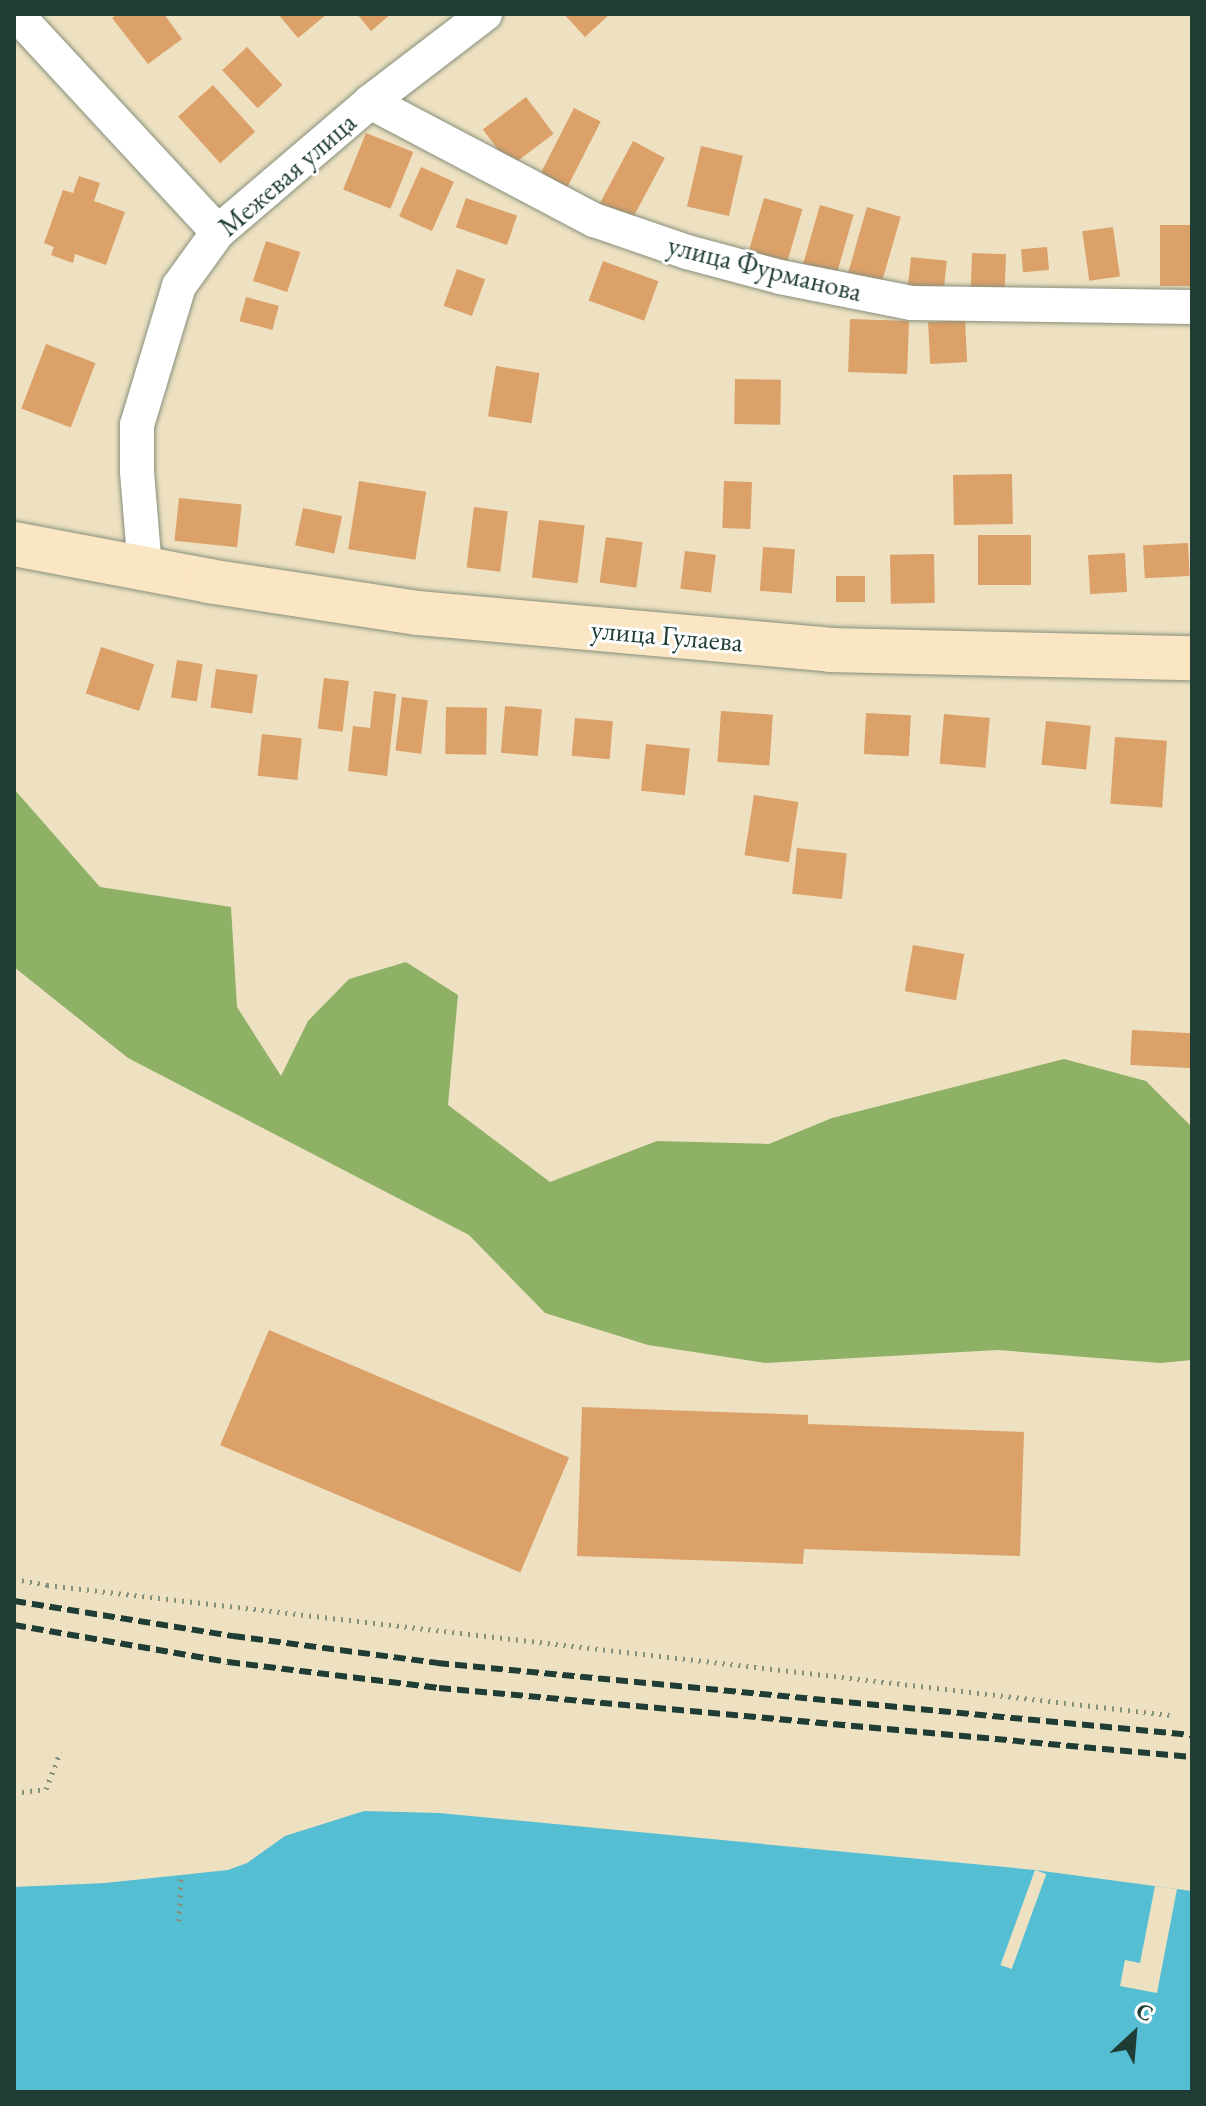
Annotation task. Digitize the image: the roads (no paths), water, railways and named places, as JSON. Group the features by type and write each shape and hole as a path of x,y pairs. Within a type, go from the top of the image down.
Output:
{"main road":[{"name":"улица Гулаева","path":"14,544 145,569 419,613 830,650 1192,658"}],"street":[{"path":"16,14 218,232"},
{"name":"Межевая улица","path":"145,569 137,472 137,425 179,286 218,232 370,102 485,14"},
{"name":"улица Фурманова","path":"370,102 594,220 687,252 780,277 911,303 1192,307"}],"water":[{"path":"364,1811 439,1813 1035,1870 1192,1891 1192,2092 14,2092 14,1887 105,1883 228,1870 247,1863 285,1836"}],"railway":[{"path":"14,1601 233,1636 437,1663 1192,1735"},
{"path":"14,1625 228,1662 439,1688 1192,1757"}]}
